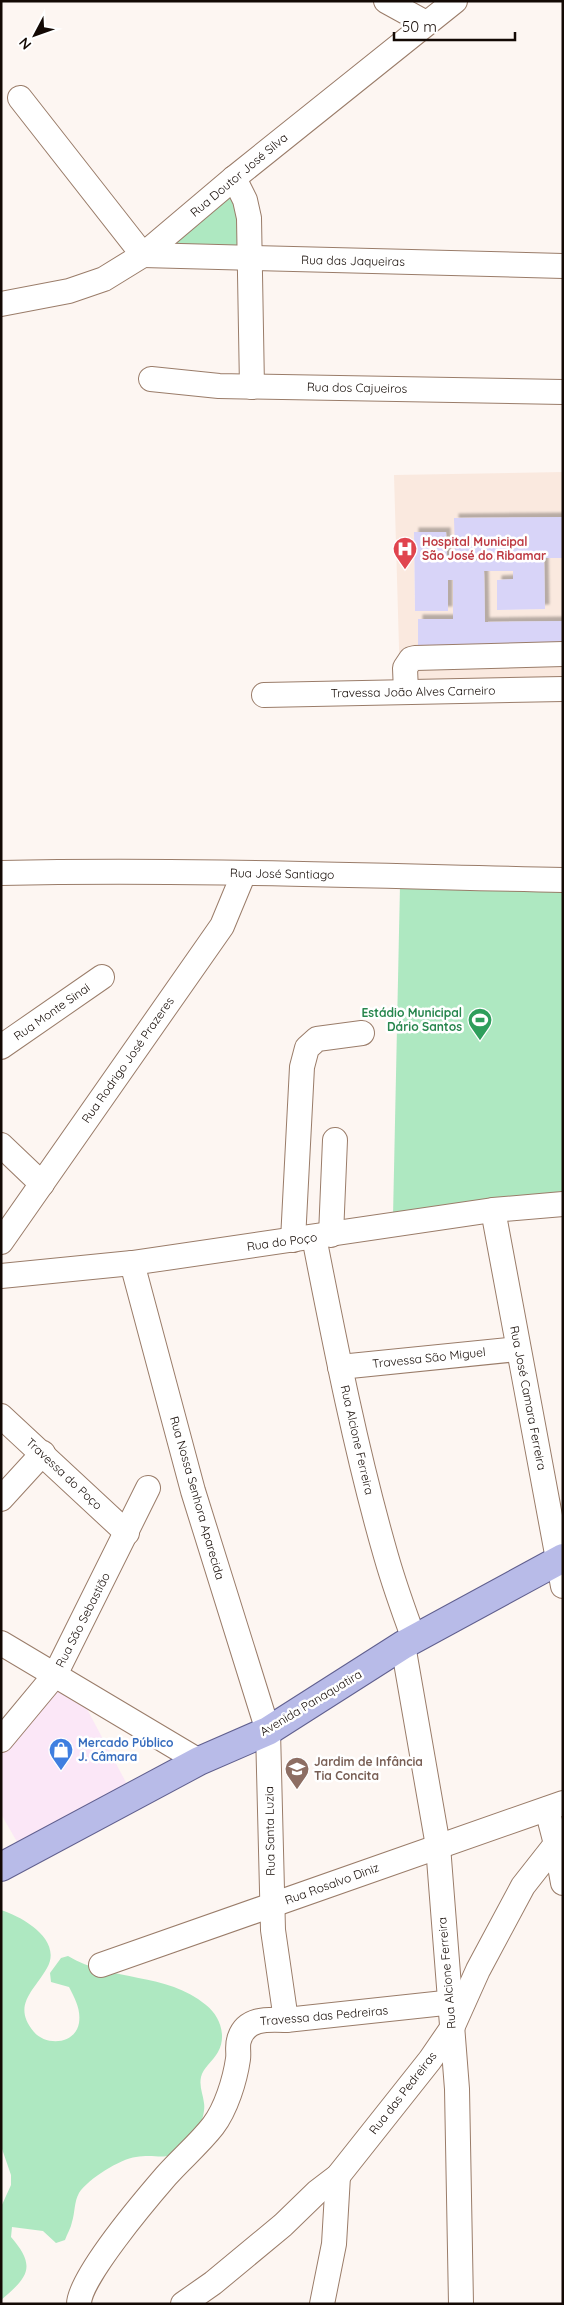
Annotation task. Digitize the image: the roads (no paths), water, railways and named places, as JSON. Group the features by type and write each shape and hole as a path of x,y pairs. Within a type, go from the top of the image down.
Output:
{"main road":[{"name":"Avenida Panaquatira","path":"1,1867 198,1761 268,1731 408,1642 562,1568"}],"street":[{"path":"386,1 426,23"},
{"name":"Rua Doutor José Silva","path":"1,304 69,291 104,278 143,255 234,178 455,1"},
{"path":"20,98 143,255"},
{"path":"234,178 243,195 249,218 252,387"},
{"name":"Rua das Jaqueiras","path":"143,255 563,266"},
{"name":"Rua dos Cajueiros","path":"151,379 252,387 563,392"},
{"path":"406,692 405,668 411,659 563,654"},
{"name":"Travessa João Alves Carneiro","path":"264,695 563,690"},
{"name":"Rua José Santiago","path":"1,873 87,871 563,880"},
{"name":"Rua Rodrigo José Prazeres","path":"1,1242 222,926 244,873"},
{"name":"Rua Monte Sinai","path":"1,1047 102,977"},
{"path":"313,1237 302,1067 307,1048 317,1039 362,1033"},
{"path":"313,1237 335,1140"},
{"path":"1,1145 42,1184"},
{"name":"Rua do Poço","path":"1,1276 132,1263 493,1210 563,1204"},
{"name":"Rua José Camara Ferreira","path":"493,1210 518,1349 562,1568"},
{"name":"Rua Alcione Ferreira","path":"313,1237 340,1366 378,1529 408,1642 438,1846 456,2002 452,2028 457,2089 461,2304"},
{"name":"Rua Nossa Senhora Aparecida","path":"132,1263 193,1491 268,1731"},
{"name":"Travessa São Miguel","path":"340,1366 518,1349"},
{"name":"Travessa do Poço","path":"1,1416 127,1533"},
{"path":"1,1499 43,1453"},
{"name":"Rua São Sebastião","path":"1,1740 55,1675 148,1488"},
{"path":"1,1643 198,1761"},
{"name":"Rua Santa Luzia","path":"268,1731 273,1930 286,2020"},
{"path":"555,1806 556,1844 563,1883"},
{"name":"Rua Rosalvo Diniz","path":"101,1965 555,1806"},
{"path":"456,2002 523,1886 556,1844"},
{"name":"Travessa das Pedreiras","path":"80,2304 84,2285 116,2239 166,2176 213,2125 222,2109 231,2083 238,2059 238,2042 242,2031 252,2023 262,2019 286,2020 456,2002"},
{"name":"Rua das Pedreiras","path":"183,2304 213,2283 283,2225 317,2192 338,2176 430,2060 452,2028"},
{"path":"322,2304 334,2244 338,2176"}],"place":[{"name":"Hospital Municipal São José do Ribamar","path":"405,570"},
{"name":"Estádio Municipal Dário Santos","path":"480,1041"},
{"name":"Mercado Público J. Câmara","path":"61,1771"},
{"name":"Jardim de Infância Tia Concita","path":"297,1790"}]}
